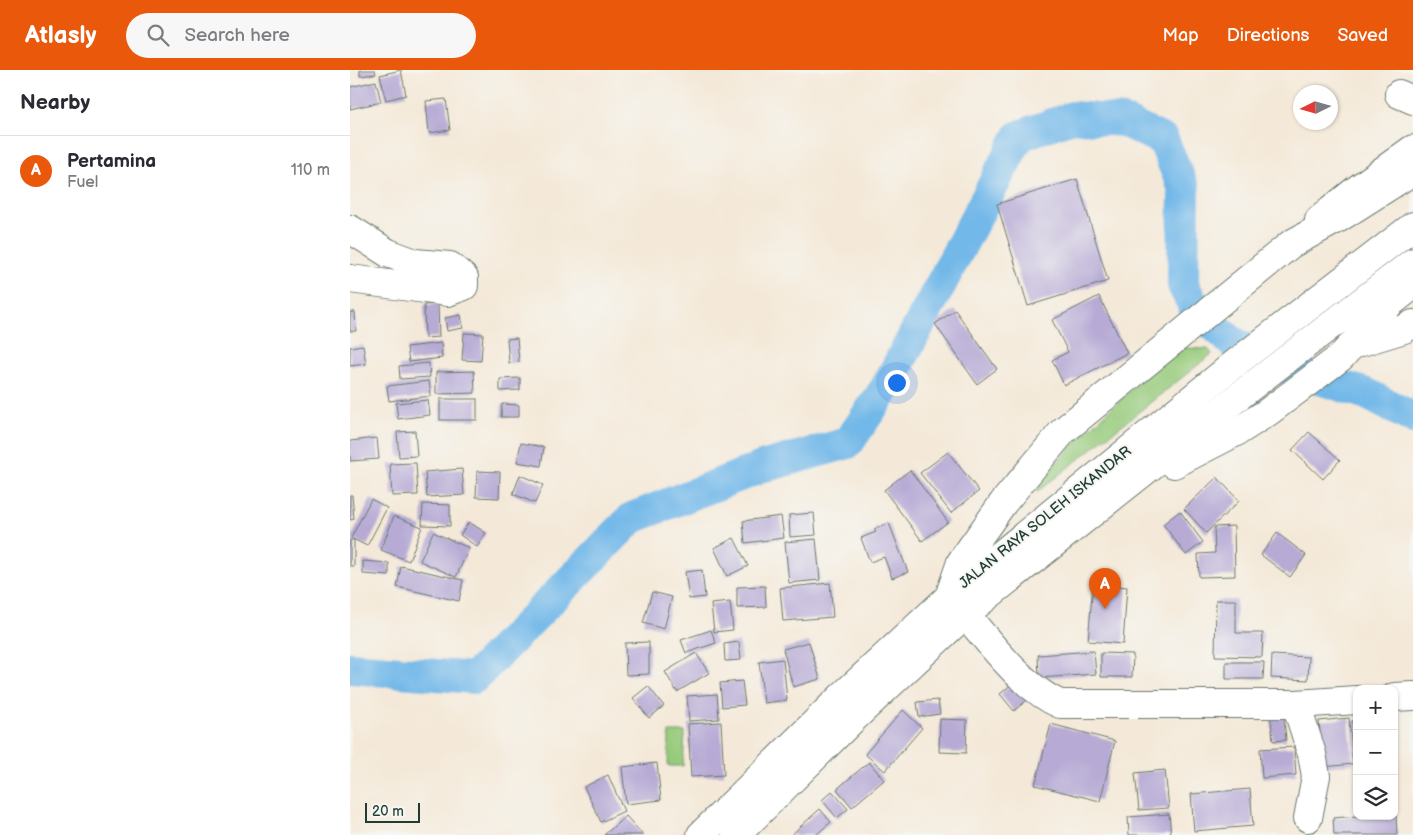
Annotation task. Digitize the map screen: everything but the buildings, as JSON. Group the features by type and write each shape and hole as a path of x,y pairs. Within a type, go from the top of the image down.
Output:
{"main road":[{"path":"1353,700 1296,704 1060,704 1047,698 1029,682 957,606 961,562 1003,504 1063,431 1289,247 1332,208 1413,148"},
{"path":"1289,247 1413,171"},
{"name":"JALAN RAYA SOLEH ISKANDAR","path":"701,835 839,699 957,606 1233,365 1413,226"},
{"path":"350,229 388,253 415,263 450,266 464,278 464,286 448,292 350,279"},
{"name":"JALAN RAYA SOLEH ISKANDAR","path":"736,835 853,719 957,606 1111,497 1413,262"},
{"path":"1111,497 1240,430 1268,412 1348,350 1388,305 1413,285"},
{"path":"1348,350 1413,324"},
{"path":"1398,697 1413,696"},
{"path":"1296,704 1312,754 1316,776 1308,818"}],"green space":[{"path":"1182,342 1187,348 1208,349 1212,354 1037,492 1033,486 1081,437"},
{"path":"669,732 685,732 683,766 668,766"}],"waterway":[{"path":"350,668 474,678 632,518 762,467 848,443 887,386 1019,136 1072,117 1123,121 1163,140 1184,189 1183,285 1195,308 1231,341 1287,369 1367,394 1413,418"}],"place":[{"name":"Pertamina","path":"1105,609"}]}
